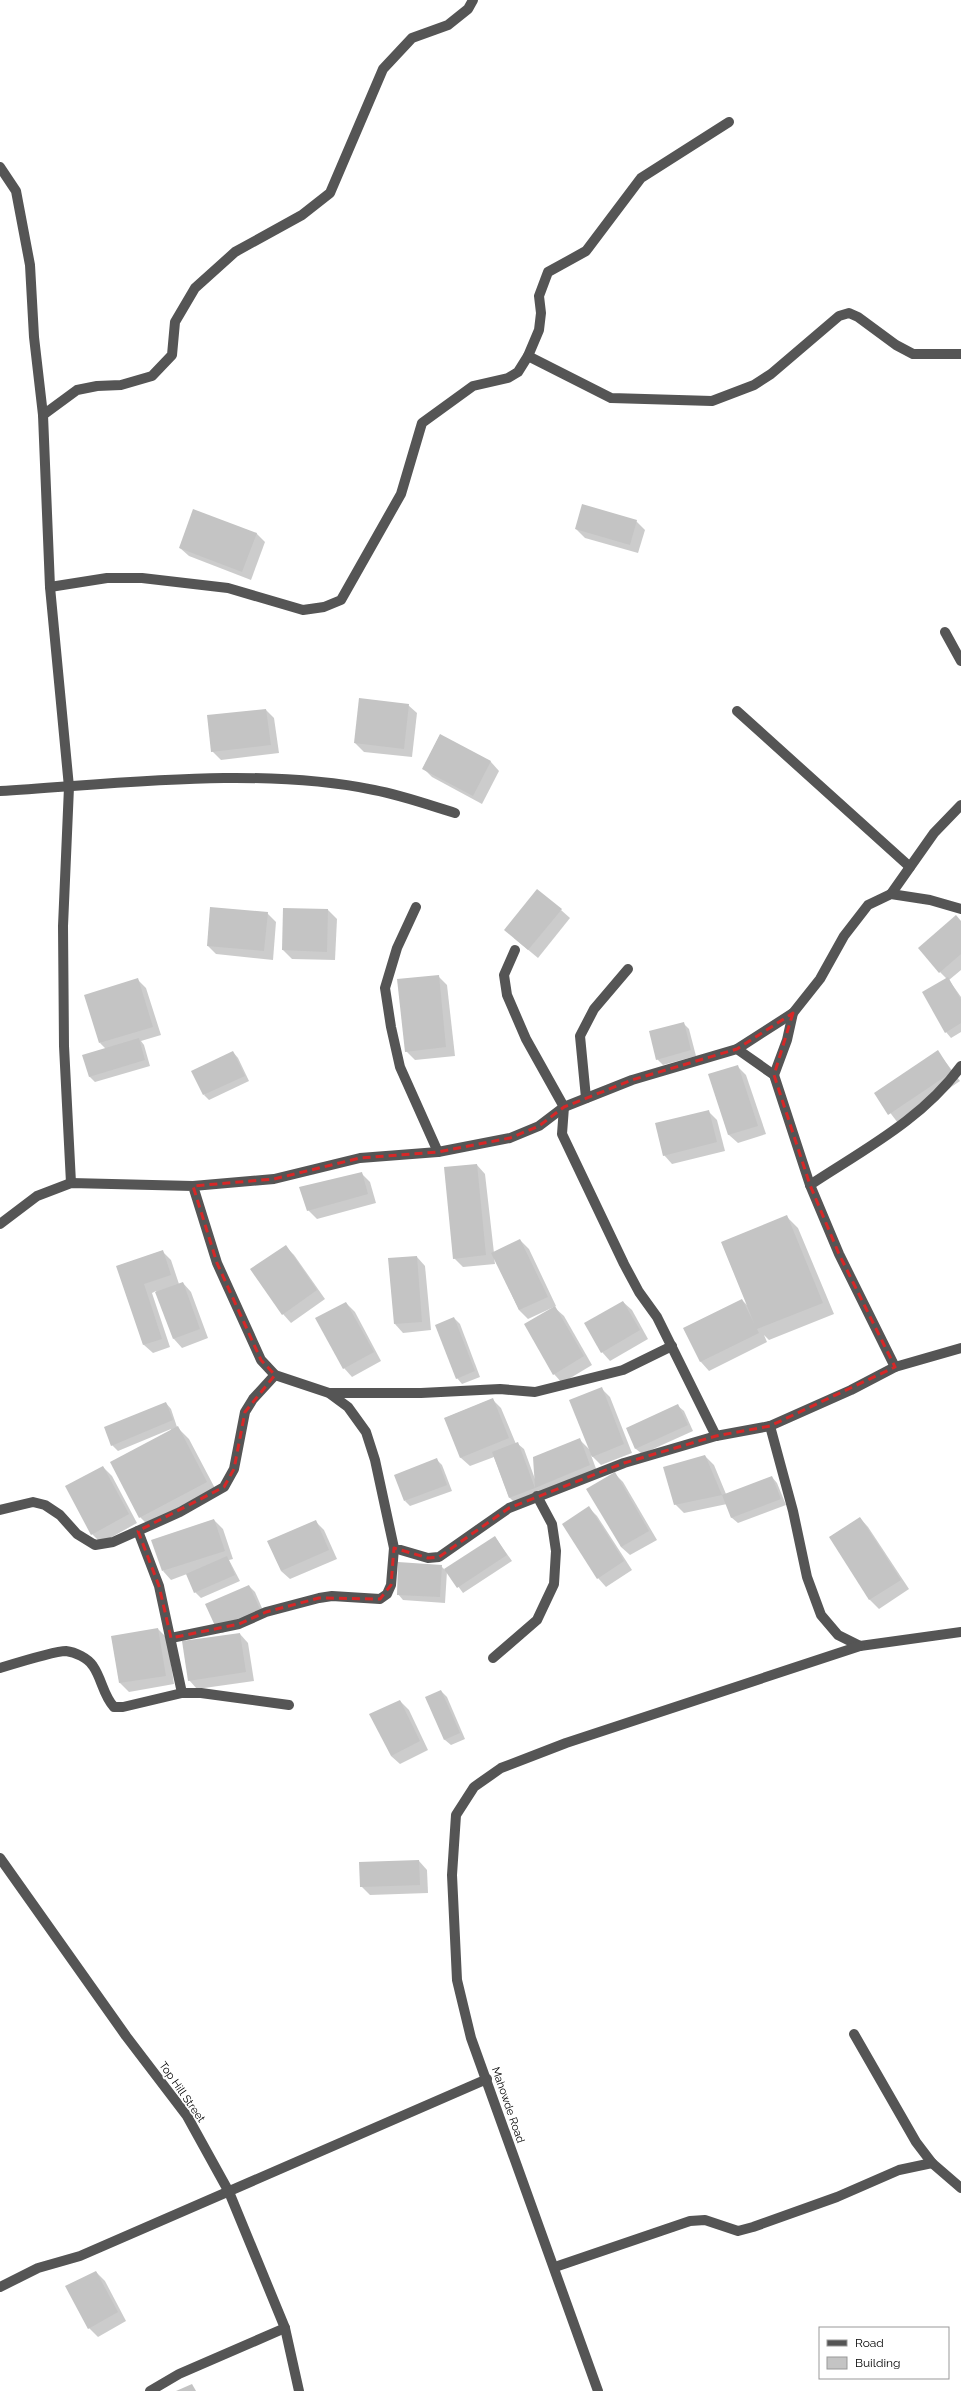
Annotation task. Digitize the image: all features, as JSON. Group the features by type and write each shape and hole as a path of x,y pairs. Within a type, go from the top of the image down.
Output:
{"street":[{"path":"43,415 77,390 97,386 121,385 152,376 172,355 175,322 195,288 235,252 302,214 330,193 383,69 412,38 448,25 468,9 473,0"},
{"path":"50,588 107,578 142,578 228,588 303,610 324,608 341,600 402,494 422,423 473,386 508,378 518,372 528,356 539,330 541,313 539,296 548,272 586,251 641,178 728,122"},
{"path":"0,166 16,191 30,265 34,337 43,415 50,588 69,787 63,926 64,1046 72,1183"},
{"path":"528,356 611,398 712,401 754,386 771,374 839,316 849,313 858,317 896,345 913,354 961,354"},
{"path":"945,632 961,661"},
{"path":"738,711 910,868"},
{"path":"0,791 212,779 299,780 374,790 455,813"},
{"path":"0,1224 37,1196 72,1183 193,1186 274,1179 360,1158 438,1152 510,1138 539,1126 564,1108 586,1098 632,1080 737,1049 793,1013 820,980 844,936 868,905 892,894 934,833 961,805"},
{"path":"892,894 930,900 961,909"},
{"path":"416,907 397,948 385,988 391,1027 400,1067 438,1152"},
{"path":"515,950 504,974 507,994 526,1040 564,1108 562,1134 600,1209 624,1264 672,1346 716,1436"},
{"path":"586,1098 580,1036 594,1009 628,969"},
{"path":"774,1075 787,1040 793,1013"},
{"path":"737,1049 774,1075 810,1185 839,1254 895,1367"},
{"path":"810,1185 882,1139 922,1109 950,1082 961,1066"},
{"path":"171,1638 239,1624 266,1612 319,1598 332,1596 380,1599 387,1594 391,1585 394,1548 375,1460 366,1432 348,1407 329,1393 275,1375 261,1360 216,1262 193,1186"},
{"path":"329,1393 374,1391 421,1393 500,1389 535,1392 623,1370 672,1346"},
{"path":"394,1548 428,1558 439,1557 509,1508 537,1496 624,1463 716,1436 770,1426 851,1390 895,1367 961,1348"},
{"path":"0,1510 33,1502 45,1505 60,1515 77,1534 95,1545 113,1542 180,1512 224,1487 234,1469 245,1412 253,1399 275,1375"},
{"path":"770,1426 807,1577 820,1615 838,1635 860,1646 961,1632"},
{"path":"493,1658 537,1620 554,1584 556,1551 552,1524 537,1496"},
{"path":"138,1530 159,1586 182,1693"},
{"name":"Mahowde Road","path":"598,2391 555,2267 520,2178 487,2079 471,2038 457,1980 452,1875 456,1815 474,1787 501,1768 566,1743 860,1646"},
{"path":"0,1668 66,1651 81,1656 92,1664 99,1677 107,1699 114,1707 182,1693 201,1693 289,1705"},
{"name":"Top Hill Street","path":"0,1858 126,2036 187,2116 229,2192 285,2328 298,2391"},
{"path":"854,2034 902,2120 932,2163 961,2188"},
{"path":"0,2287 38,2268 80,2256 487,2079"},
{"path":"555,2267 690,2222 705,2220 738,2231 753,2227 837,2197 899,2170 932,2163"},
{"path":"150,2391 179,2374 285,2328"}],"highlighted area":[{"path":"793,1013 774,1075 810,1185 839,1254 895,1367 770,1426 716,1436 624,1463 509,1508 439,1557 428,1558 394,1548 391,1585 380,1599 319,1598 266,1612 239,1624 171,1638 159,1586 138,1531 224,1487 234,1469 245,1412 275,1375 261,1360 217,1263 193,1186 274,1179 360,1158 438,1152 510,1138 539,1126 564,1107 632,1080 737,1049"}],"building":[{"path":"582,504 637,520 630,545 575,529"},
{"path":"193,509 257,533 242,572 179,548"},
{"path":"359,698 409,704 404,749 354,743"},
{"path":"266,709 271,745 211,752 207,715"},
{"path":"440,734 491,761 473,796 422,769"},
{"path":"537,889 562,909 528,950 504,930"},
{"path":"210,907 268,912 264,951 207,946"},
{"path":"283,908 328,909 327,952 282,950"},
{"path":"956,915 961,921 961,954 939,973 918,948"},
{"path":"439,975 446,1047 405,1052 397,979"},
{"path":"948,977 961,1000 961,1023 945,1033 922,992"},
{"path":"138,978 153,1027 99,1043 84,995"},
{"path":"684,1022 691,1050 656,1060 649,1031"},
{"path":"139,1038 145,1060 89,1077 82,1055"},
{"path":"938,1050 952,1072 888,1115 874,1093"},
{"path":"233,1051 245,1076 203,1095 191,1071"},
{"path":"738,1065 758,1126 728,1135 708,1074"},
{"path":"709,1110 717,1142 663,1156 655,1123"},
{"path":"477,1164 486,1255 453,1259 444,1167"},
{"path":"362,1172 368,1194 307,1211 299,1187"},
{"path":"787,1215 823,1303 757,1329 759,1333 700,1362 683,1328 742,1299 754,1323 721,1242"},
{"path":"520,1239 548,1297 519,1310 491,1253"},
{"path":"286,1245 317,1290 282,1315 250,1269"},
{"path":"163,1250 171,1275 144,1284 162,1339 143,1345 116,1266"},
{"path":"417,1256 422,1322 394,1324 388,1258"},
{"path":"183,1282 200,1329 173,1339 155,1292"},
{"path":"623,1301 640,1330 601,1353 584,1323"},
{"path":"346,1302 374,1352 343,1369 315,1318"},
{"path":"555,1306 584,1356 553,1375 524,1324"},
{"path":"454,1317 475,1371 456,1379 435,1325"},
{"path":"602,1387 624,1444 592,1457 569,1400"},
{"path":"493,1398 509,1438 460,1458 444,1418"},
{"path":"166,1402 173,1420 111,1446 104,1427"},
{"path":"678,1404 688,1425 635,1449 626,1428"},
{"path":"178,1426 207,1482 139,1518 110,1462"},
{"path":"580,1438 590,1465 535,1488 533,1457"},
{"path":"518,1442 535,1488 509,1498 492,1452"},
{"path":"705,1455 722,1495 674,1505 663,1467"},
{"path":"437,1458 447,1485 404,1501 394,1475"},
{"path":"103,1466 129,1514 91,1535 65,1486"},
{"path":"615,1472 649,1531 621,1547 586,1489"},
{"path":"772,1476 781,1499 731,1518 722,1495"},
{"path":"589,1506 624,1561 597,1579 562,1524"},
{"path":"860,1517 901,1580 869,1600 829,1537"},
{"path":"214,1519 225,1551 162,1571 151,1540"},
{"path":"316,1520 329,1550 281,1571 267,1541"},
{"path":"495,1536 507,1555 457,1588 444,1569"},
{"path":"227,1556 235,1575 194,1593 186,1574"},
{"path":"398,1562 442,1565 440,1597 397,1595"},
{"path":"249,1585 260,1609 216,1628 205,1604"},
{"path":"158,1628 166,1676 119,1683 111,1636"},
{"path":"240,1633 246,1672 188,1681 182,1641"},
{"path":"441,1690 460,1733 444,1740 425,1697"},
{"path":"400,1700 420,1741 391,1756 369,1714"},
{"path":"419,1860 420,1885 360,1887 359,1862"},
{"path":"96,2271 118,2312 88,2329 65,2286"},
{"path":"192,2384 196,2391 176,2391"}]}
